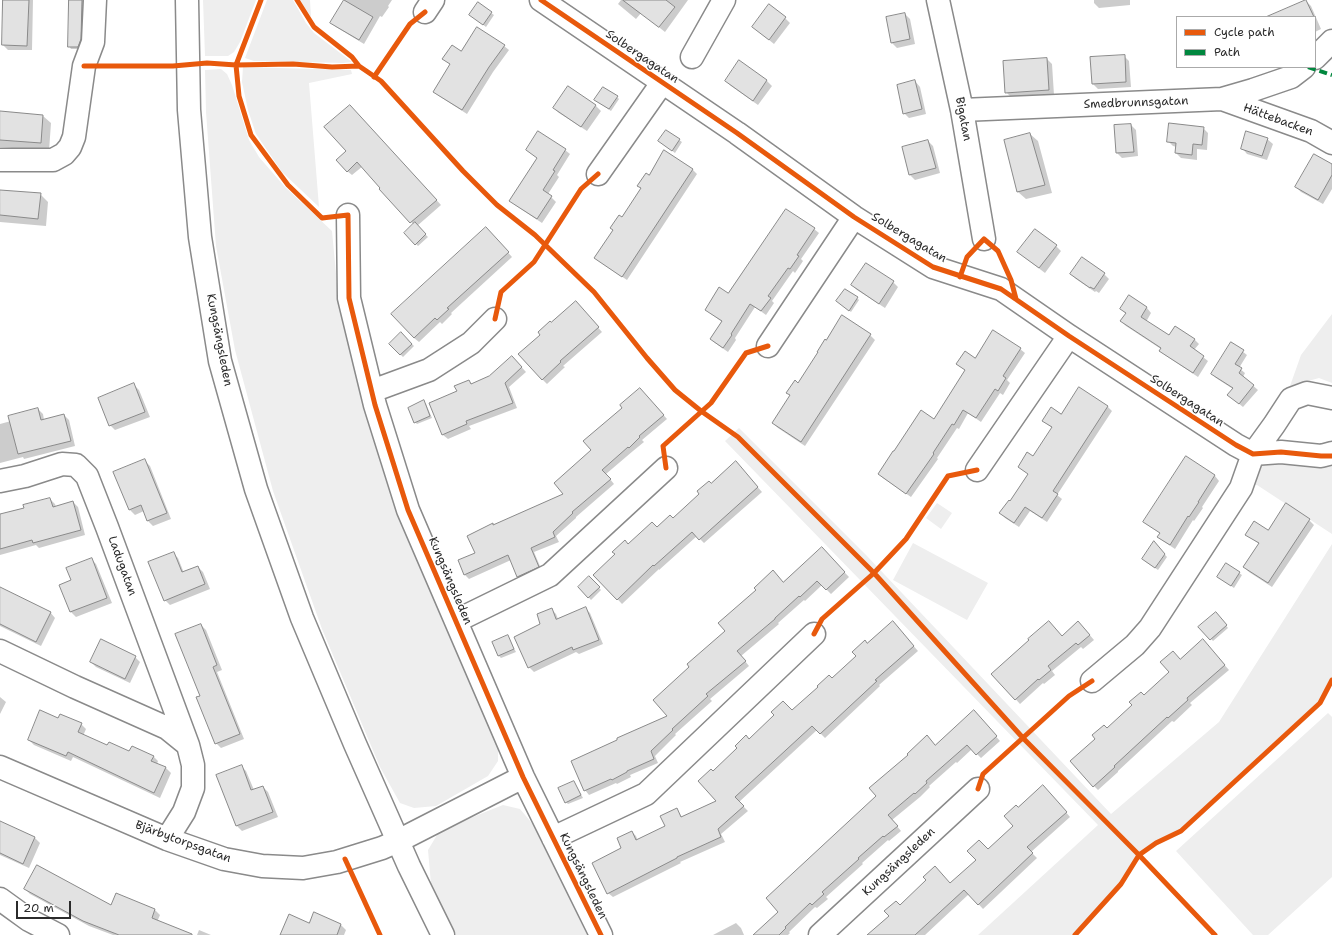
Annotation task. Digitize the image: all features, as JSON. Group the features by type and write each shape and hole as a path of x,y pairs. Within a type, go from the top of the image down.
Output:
{"street":[{"path":"0,160 53,160 64,154 70,147 74,137 84,66 93,42 95,0"},
{"name":"Kungsängsleden","path":"187,0 189,110 200,237 220,361 256,489 302,618 355,744 409,866 443,935"},
{"name":"Solbergagatan","path":"541,0 737,133 854,217 933,267 1001,289 1069,336 1236,445 1253,454"},
{"path":"692,57 724,0"},
{"name":"Bigatan","path":"938,0 962,110 984,239"},
{"path":"1316,57 1332,41"},
{"name":"Smedbrunnsgatan","path":"962,110 1222,99 1290,77 1303,68"},
{"name":"Solbergagatan","path":"598,174 662,82"},
{"name":"Hättebacken","path":"1222,99 1311,131 1332,143"},
{"name":"Kungsängsleden","path":"348,215 349,298 372,391 408,510 523,777 601,935"},
{"name":"Solbergagatan","path":"768,346 854,217"},
{"path":"372,391 429,370 470,343 495,319"},
{"path":"976,470 1069,336"},
{"path":"1092,681 1135,644 1150,628 1241,488 1253,454 1291,399 1307,393 1332,398"},
{"path":"1253,454 1281,452 1321,456 1332,453"},
{"name":"Ladugatan","path":"0,481 25,476 62,464 76,465 87,476 108,527 188,745 193,765 193,788 184,812 167,839"},
{"name":"Kungsängsleden","path":"456,621 550,575 666,468"},
{"name":"Kungsängsleden","path":"553,838 646,794 814,634"},
{"path":"0,651 75,687 167,728 188,745"},
{"name":"Bjärbytorpsgatan","path":"0,767 167,839 224,858 262,866 303,868 337,862 382,848 398,841"},
{"path":"398,841 523,777"},
{"name":"Kungsängsleden","path":"820,935 978,789"},
{"path":"0,899 29,920 58,935"}],"shaded area":[{"path":"203,0 256,0 240,42 234,52 228,56 205,56"},
{"path":"267,0 293,0 306,23 314,33 352,62 254,61 245,58"},
{"path":"300,0 310,0 311,17"},
{"path":"243,67 351,70 352,74 309,83 319,207 282,172 256,134 248,110 242,82"},
{"path":"221,69 227,74 232,85 249,140 259,157 285,187 332,231 339,306 361,386 498,748 498,761 488,776 436,806 414,808 400,803 380,767 322,629 273,491 235,350 216,246 206,112 205,70"},
{"path":"1332,314 1332,383 1319,378 1290,386 1301,355"},
{"path":"739,428 867,556 1111,814 1219,722 1332,544 1332,680 1320,703 1181,831 1156,843 1139,855 1121,884 1075,935 978,935 1098,825 725,441"},
{"path":"1253,454 1332,456 1332,534 1257,485 1241,488"},
{"path":"937,503 952,513 941,529 926,518"},
{"path":"913,543 988,583 967,620 893,580"},
{"path":"1328,713 1332,717 1332,877 1268,935 1253,935 1176,851"},
{"path":"503,805 520,809 536,828 587,935 456,935 431,884 428,850 440,830"}],"building":[{"path":"3,0 29,0 27,46 2,45"},
{"path":"69,0 82,0 81,39 78,47 68,47"},
{"path":"344,0 373,17 359,40 330,23"},
{"path":"623,0 666,0 675,7 659,27"},
{"path":"1306,0 1314,16 1268,16"},
{"path":"478,2 492,12 483,25 469,15"},
{"path":"769,4 786,17 769,40 752,27"},
{"path":"905,13 910,39 891,43 886,17"},
{"path":"477,27 505,45 489,67 462,110 433,92 450,64 442,59 452,45 461,51"},
{"path":"1125,55 1126,82 1092,84 1090,57"},
{"path":"1047,58 1049,90 1005,93 1003,61"},
{"path":"739,60 767,80 753,101 725,81"},
{"path":"915,80 922,109 903,114 897,85"},
{"path":"568,86 596,105 581,127 553,108"},
{"path":"603,87 618,96 609,109 594,100"},
{"path":"350,105 437,200 410,223 357,162 347,172 336,160 346,151 324,127"},
{"path":"0,111 43,115 41,143 0,140"},
{"path":"1169,123 1204,127 1202,145 1193,144 1192,155 1175,153 1176,143 1167,142"},
{"path":"1131,124 1134,152 1116,153 1114,125"},
{"path":"666,130 680,139 672,151 658,141"},
{"path":"538,131 566,149 543,190 552,196 537,219 509,201 537,158 526,150"},
{"path":"1246,131 1268,138 1262,156 1241,149"},
{"path":"1030,133 1045,185 1017,192 1004,140"},
{"path":"928,140 936,168 909,175 902,147"},
{"path":"664,150 693,169 622,277 594,258 613,230 610,228 619,215 622,217 641,188 637,186 646,173 649,175"},
{"path":"1314,154 1332,164 1332,175 1318,200 1295,187"},
{"path":"0,190 41,193 38,219 0,215"},
{"path":"786,209 815,228 797,255 799,256 790,269 788,268 768,296 771,298 761,311 750,304 723,348 710,339 722,321 705,310 719,287 728,293"},
{"path":"415,222 426,234 415,245 404,233"},
{"path":"486,227 509,252 447,308 449,309 437,320 435,318 414,338 391,314"},
{"path":"1035,229 1057,245 1039,268 1017,252"},
{"path":"1082,257 1105,273 1094,289 1090,288 1070,274"},
{"path":"866,263 894,281 879,304 851,285"},
{"path":"845,289 858,297 849,311 836,301"},
{"path":"1129,295 1147,307 1141,317 1169,335 1175,326 1195,339 1190,346 1204,356 1193,373 1159,351 1161,348 1120,321 1126,313 1120,309"},
{"path":"576,301 599,327 560,361 561,362 542,380 518,354 540,335 538,332 550,321 551,322"},
{"path":"842,315 871,334 801,442 772,423 790,395 786,393 795,380 798,383 825,339 826,340"},
{"path":"993,330 1021,348 1003,376 1006,378 998,391 995,389 976,418 963,410 954,425 952,424 933,453 934,454 906,494 878,474 921,410 934,419 965,370 956,364 965,351 975,358"},
{"path":"401,332 412,344 400,355 389,344"},
{"path":"1231,342 1244,350 1235,364 1242,368 1239,373 1254,385 1239,404 1227,395 1233,388 1211,374"},
{"path":"512,356 522,367 505,383 513,403 466,421 467,424 442,435 429,403 457,391 454,386 469,380 471,384 489,376"},
{"path":"134,383 145,412 109,426 98,398"},
{"path":"1079,387 1108,406 1053,491 1058,494 1042,518 1025,507 1014,523 999,513 1009,500 1010,501 1028,474 1018,467 1027,452 1033,456 1052,427 1042,421 1051,407 1061,414"},
{"path":"640,388 664,415 639,436 640,437 629,448 628,447 602,470 611,479 572,512 573,513 553,532 555,537 531,548 539,567 517,577 508,555 464,575 458,560 475,553 467,536 493,523 493,525 563,494 554,483 591,450 583,441 622,408 620,405"},
{"path":"424,400 430,416 414,423 408,408"},
{"path":"38,408 41,420 64,414 71,441 18,454 8,416"},
{"path":"1186,456 1215,475 1170,545 1157,537 1160,533 1143,522"},
{"path":"145,459 167,513 147,521 141,505 129,510 113,472"},
{"path":"736,461 758,487 699,540 692,532 654,566 653,565 617,600 593,575 615,554 612,552 625,540 628,544 652,522 657,527 670,515 673,518 699,494 697,491 709,481 711,483"},
{"path":"50,498 53,507 73,501 81,530 33,543 32,540 0,549 0,514 24,508 23,505"},
{"path":"1286,503 1310,519 1268,583 1243,567 1259,543 1245,535 1254,521 1268,530"},
{"path":"1154,541 1165,554 1155,568 1142,559"},
{"path":"822,547 845,572 826,590 817,581 737,651 746,661 706,694 708,696 672,729 673,730 651,751 654,759 627,771 612,780 611,779 584,791 571,761 617,740 617,738 667,716 653,700 689,667 687,664 725,631 718,623 756,590 754,588 773,570 783,582"},
{"path":"174,552 182,572 198,566 205,584 164,601 148,562"},
{"path":"92,558 107,598 70,612 59,585 71,580 66,568"},
{"path":"1226,563 1240,572 1231,586 1217,577"},
{"path":"589,576 600,587 588,598 578,587"},
{"path":"0,587 51,612 36,642 0,624"},
{"path":"586,607 599,640 573,650 572,647 528,668 514,637 540,624 537,614 552,608 556,619"},
{"path":"1216,612 1227,625 1210,640 1198,627"},
{"path":"893,621 914,646 875,680 877,681 820,734 812,726 735,797 744,806 718,829 721,837 677,857 607,894 592,863 621,848 617,838 632,831 636,840 665,826 660,816 677,808 681,817 716,801 698,781 711,769 713,771 737,748 735,746 746,735 749,739 774,715 771,712 783,701 792,710 829,675 832,678 856,656 852,652 865,640 867,643"},
{"path":"1049,621 1062,636 1078,621 1090,635 1078,645 1076,643 1048,666 1051,670 1039,680 1038,679 1015,700 991,674"},
{"path":"201,624 217,665 213,667 240,734 215,744 196,697 200,696 175,634"},
{"path":"508,635 514,649 498,656 492,642"},
{"path":"101,639 136,656 125,679 90,662"},
{"path":"1203,639 1225,665 1187,698 1188,700 1168,718 1167,717 1093,787 1070,761 1095,739 1092,735 1104,725 1107,728 1132,705 1129,702 1141,692 1144,695 1169,672 1160,662 1173,651 1180,659"},
{"path":"40,710 58,718 60,714 82,723 78,732 107,745 109,742 129,751 132,746 154,756 151,761 166,767 154,793 68,752 66,756 28,740"},
{"path":"974,710 997,736 976,755 967,745 926,781 927,783 915,794 914,793 888,815 898,826 884,837 883,836 858,858 859,859 822,892 824,894 812,905 810,903 785,927 786,928 779,935 753,935 778,912 766,898 876,796 869,788 908,755 907,754 927,735 935,745"},
{"path":"242,765 251,790 263,786 273,812 236,826 216,775"},
{"path":"574,781 581,795 565,803 558,788"},
{"path":"1043,785 1067,812 1027,847 1033,853 978,905 964,890 915,935 867,935 889,916 884,911 896,901 900,905 926,880 923,877 935,866 950,883 976,860 967,851 979,840 988,849 1013,826 1004,816 1016,805 1018,807"},
{"path":"0,821 35,837 23,864 0,853"},
{"path":"37,865 111,905 116,893 155,909 152,918 192,935 119,935 83,921 24,889"},
{"path":"314,912 341,924 337,935 280,935 289,914 309,923"}],"marked path":[{"path":"1311,68 1332,75"}],"cycle path":[{"path":"261,0 236,65 239,96 251,135 288,185 322,218 348,215 349,298 375,405 408,510 523,777 601,935"},
{"path":"297,0 314,27 352,57 359,66"},
{"path":"541,0 737,133 854,217 933,267 1001,289 1069,336 1236,445 1253,454 1281,452 1332,456"},
{"path":"374,77 410,24 425,12"},
{"path":"84,66 173,66 207,63 236,65 293,64 332,67 359,66 381,81 463,171 497,205 535,235 594,292 675,390 701,411 738,437 874,573 1023,738 1139,855 1215,935"},
{"path":"495,319 501,292 534,262 581,189 598,174"},
{"path":"960,277 967,257 984,239 998,251 1011,280 1016,299"},
{"path":"666,468 663,446 711,403 746,353 768,346"},
{"path":"814,634 822,619 874,573 906,539 948,476 977,470"},
{"path":"1075,935 1121,884 1139,855 1156,843 1181,831 1320,703 1332,680"},
{"path":"978,789 983,774 1069,696 1092,681"},
{"path":"345,859 380,935"}]}
